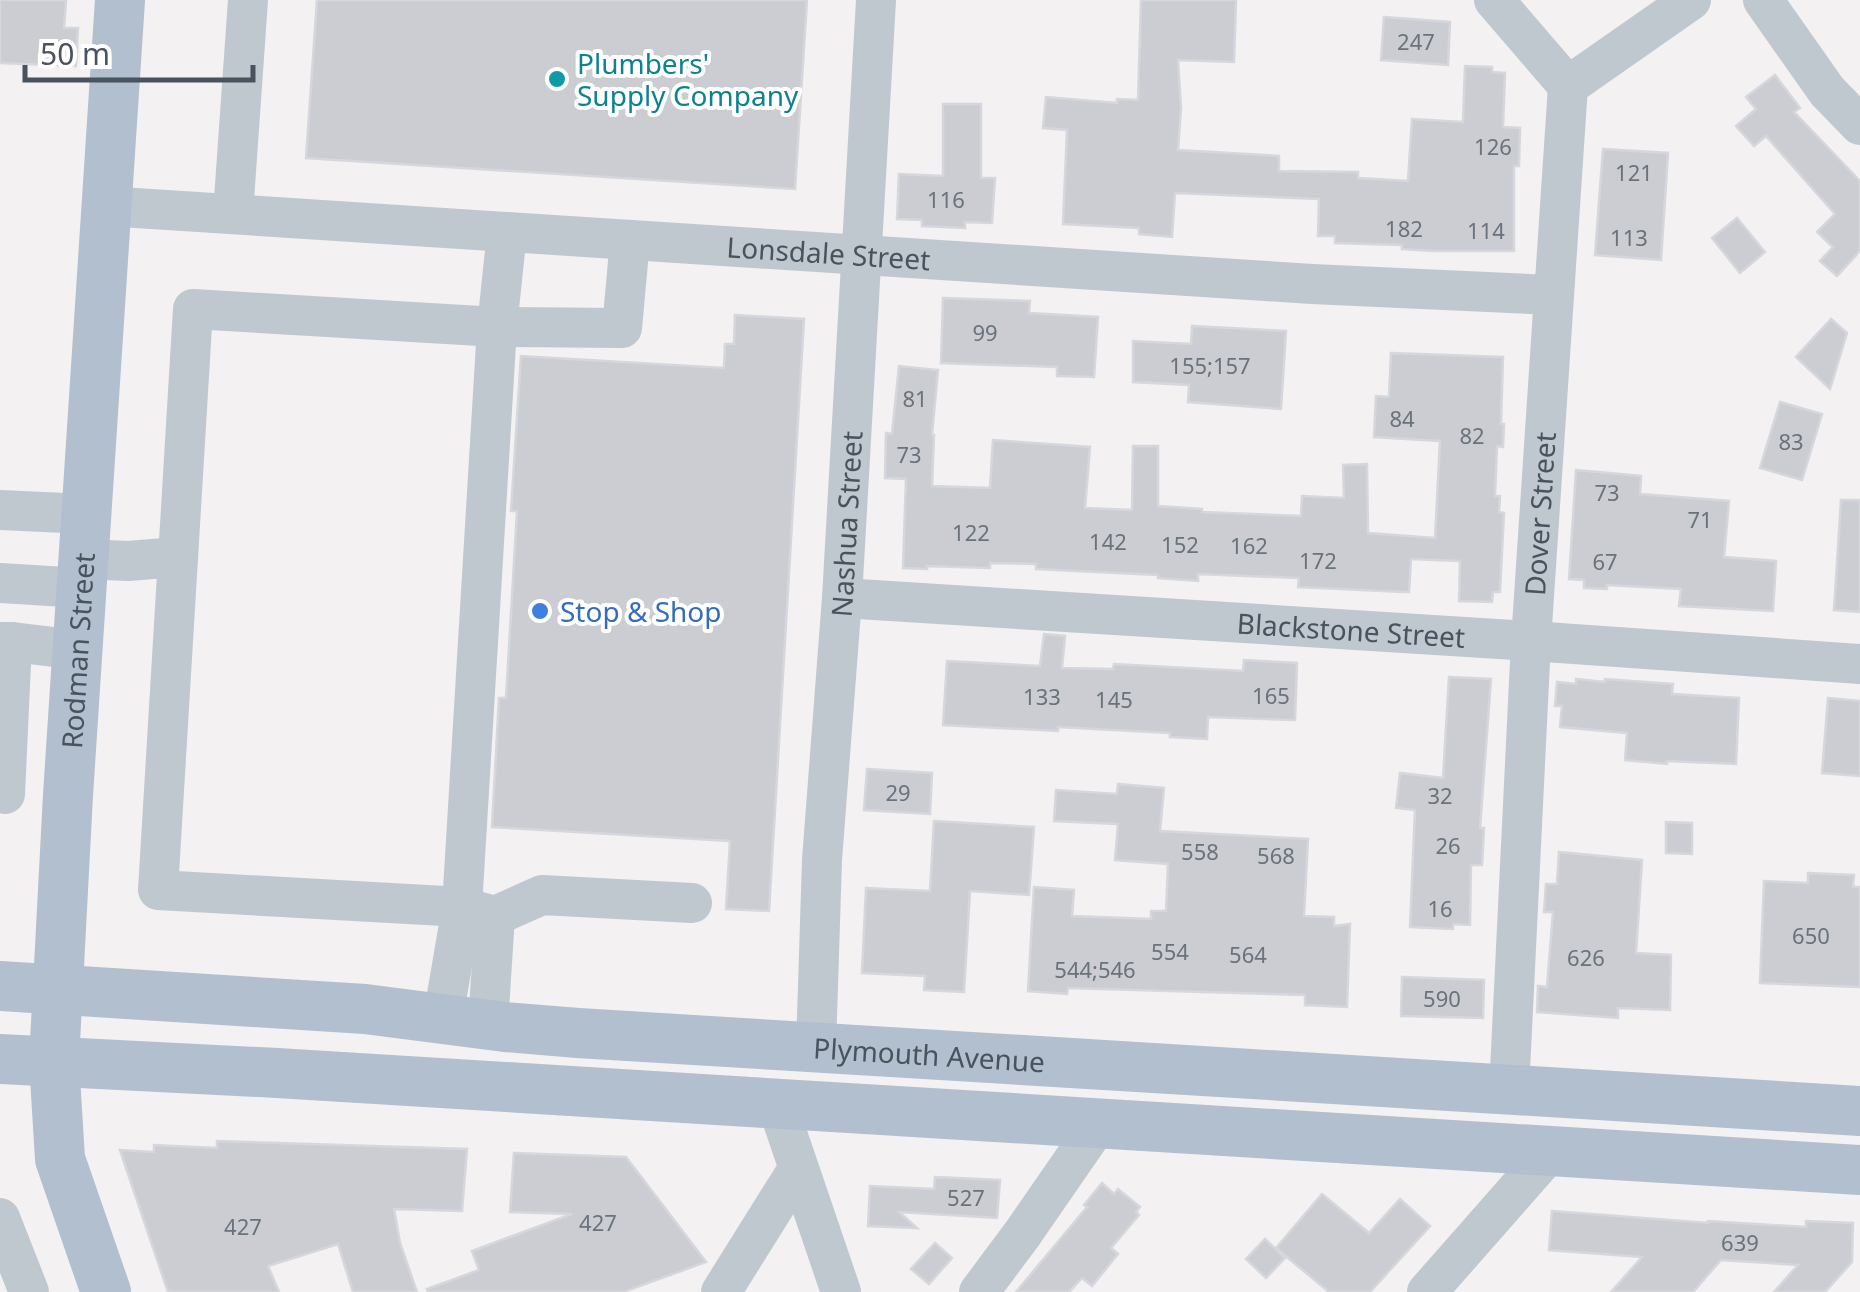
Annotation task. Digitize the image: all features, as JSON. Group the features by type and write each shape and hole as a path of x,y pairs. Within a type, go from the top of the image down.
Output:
{"main road":[{"name":"Rodman Street","path":"106,1292 60,1159 54,1062 120,0"},
{"name":"Plymouth Avenue","path":"0,986 364,1010 578,1033 1860,1111"},
{"name":"Plymouth Avenue","path":"0,1059 1860,1170"}],"street":[{"path":"233,214 248,0"},
{"name":"Nashua Street","path":"816,1048 822,860 842,598 876,0"},
{"path":"1494,0 1568,86 1691,0"},
{"path":"1762,0 1827,91 1860,126"},
{"name":"Dover Street","path":"1508,1090 1531,640 1568,86"},
{"name":"Lonsdale Street","path":"105,206 1312,284 1554,295"},
{"path":"466,1022 478,912 497,327 507,232"},
{"path":"630,240 622,328 497,327 193,309 158,890 478,912 542,895 692,902"},
{"path":"0,510 84,554 128,561 178,557"},
{"path":"0,583 84,554"},
{"name":"Blackstone Street","path":"842,598 1860,664"},
{"path":"68,795 2,794 6,642 79,650"},
{"path":"777,1104 841,1292"},
{"path":"979,1292 1099,1123"},
{"path":"1427,1292 1551,1150"},
{"path":"722,1292 798,1169"},
{"path":"0,1218 28,1292"}],"building":[{"path":"0,0 66,0 64,28 78,28 76,66 0,63"},
{"name":"Plumbers' Supply Company","path":"317,0 807,0 795,189 306,158"},
{"path":"1141,0 1236,0 1234,62 1178,60 1178,150 1279,156 1279,171 1358,172 1358,178 1408,181 1412,119 1463,122 1465,66 1492,67 1492,72 1505,73 1503,127 1520,128 1519,166 1514,166 1514,251 1434,251 1402,249 1402,245 1335,243 1335,236 1318,236 1319,199 1175,193 1172,237 1139,234 1139,228 1063,224 1067,130 1043,128 1046,97 1117,103 1117,99 1138,100"},
{"path":"1384,17 1450,22 1448,65 1381,60"},
{"path":"1775,75 1800,108 1794,112 1860,181 1860,251 1837,276 1820,261 1833,247 1817,232 1835,214 1766,136 1754,146 1736,126 1756,109 1746,97"},
{"path":"943,104 981,104 981,178 995,178 992,223 965,222 965,228 922,226 922,220 897,219 899,174 943,176"},
{"path":"1603,149 1668,153 1661,260 1595,255"},
{"path":"1737,218 1765,252 1740,273 1712,238"},
{"path":"943,298 1030,301 1029,313 1098,317 1094,377 1057,376 1057,367 941,363"},
{"path":"735,315 804,319 769,911 726,909 730,841 492,827 499,698 506,698 517,511 511,511 521,356 724,368 725,344 734,344"},
{"path":"1831,319 1847,333 1830,389 1796,357"},
{"path":"1192,326 1286,331 1281,409 1188,402 1189,385 1133,382 1133,341 1191,344"},
{"path":"1391,353 1503,357 1503,447 1497,446 1495,496 1500,496 1499,512 1504,513 1500,592 1493,592 1492,602 1459,601 1460,561 1411,559 1409,592 1298,587 1299,578 1198,574 1198,581 1158,575 1036,569 1036,564 903,568 906,479 885,478 886,433 892,434 899,366 938,370 932,486 990,488 993,440 1090,447 1085,508 1132,510 1133,446 1158,446 1158,506 1301,516 1302,496 1344,498 1343,465 1367,464 1368,533 1435,538 1440,441 1374,437 1376,396 1389,397"},
{"path":"1780,402 1822,414 1802,480 1760,468"},
{"path":"1576,470 1641,476 1640,494 1729,501 1724,557 1776,561 1773,611 1679,606 1681,589 1607,585 1607,589 1584,588 1584,580 1569,579"},
{"path":"1841,500 1860,500 1860,612 1834,610"},
{"path":"1044,634 1065,636 1062,668 1113,669 1114,664 1243,671 1244,660 1297,663 1295,720 1208,717 1207,739 1170,737 1170,733 1058,727 1058,731 943,725 947,661 1040,666"},
{"path":"1449,677 1491,679 1480,828 1484,828 1482,865 1471,865 1470,925 1453,924 1453,929 1410,927 1415,810 1396,808 1400,773 1443,778"},
{"path":"1576,679 1673,684 1672,694 1739,698 1736,764 1625,760 1627,733 1560,727 1562,706 1555,706 1557,682 1576,684"},
{"path":"1828,698 1860,701 1860,776 1822,773"},
{"path":"867,769 932,773 930,814 864,810"},
{"path":"1118,784 1164,788 1160,831 1308,839 1304,916 1334,917 1334,926 1350,924 1347,1007 1305,1005 1305,995 1068,988 1067,994 1028,991 1034,887 1074,890 1072,916 1151,919 1151,911 1166,911 1168,864 1115,860 1118,824 1054,821 1056,790 1117,794"},
{"path":"934,821 1034,827 1029,895 970,891 964,992 924,990 925,976 862,973 866,888 930,891"},
{"path":"1666,822 1692,823 1692,854 1666,853"},
{"path":"1559,852 1642,860 1636,953 1671,955 1670,1010 1618,1008 1618,1018 1537,1012 1538,986 1547,987 1553,912 1544,912 1546,884 1557,884"},
{"path":"1808,873 1854,875 1853,887 1860,887 1860,987 1760,983 1764,881 1808,883"},
{"path":"1402,977 1484,980 1483,1018 1401,1016"},
{"path":"217,1141 467,1149 462,1211 394,1209 400,1243 417,1292 353,1292 338,1244 268,1266 279,1292 168,1292 120,1150 154,1152 154,1145 217,1148"},
{"path":"514,1153 626,1157 706,1262 623,1292 428,1292 427,1289 479,1270 472,1251 572,1214 510,1212"},
{"path":"935,1177 1000,1180 997,1218 899,1212 917,1228 868,1226 870,1186 934,1189"},
{"path":"1102,1183 1114,1194 1118,1189 1140,1207 1136,1212 1139,1215 1111,1248 1118,1254 1092,1286 1082,1278 1069,1292 1016,1292 1087,1207 1084,1205"},
{"path":"1322,1194 1369,1233 1400,1199 1430,1226 1370,1292 1329,1292 1276,1248"},
{"path":"1552,1211 1806,1227 1806,1221 1853,1223 1852,1262 1825,1292 1774,1292 1798,1265 1721,1260 1693,1292 1611,1292 1642,1257 1549,1250"},
{"path":"1265,1239 1285,1258 1266,1278 1246,1259"},
{"path":"935,1243 952,1258 929,1284 911,1269"}],"place":[{"name":"Plumbers' Supply Company","path":"557,79"},
{"name":"Stop & Shop","path":"540,611"}]}
